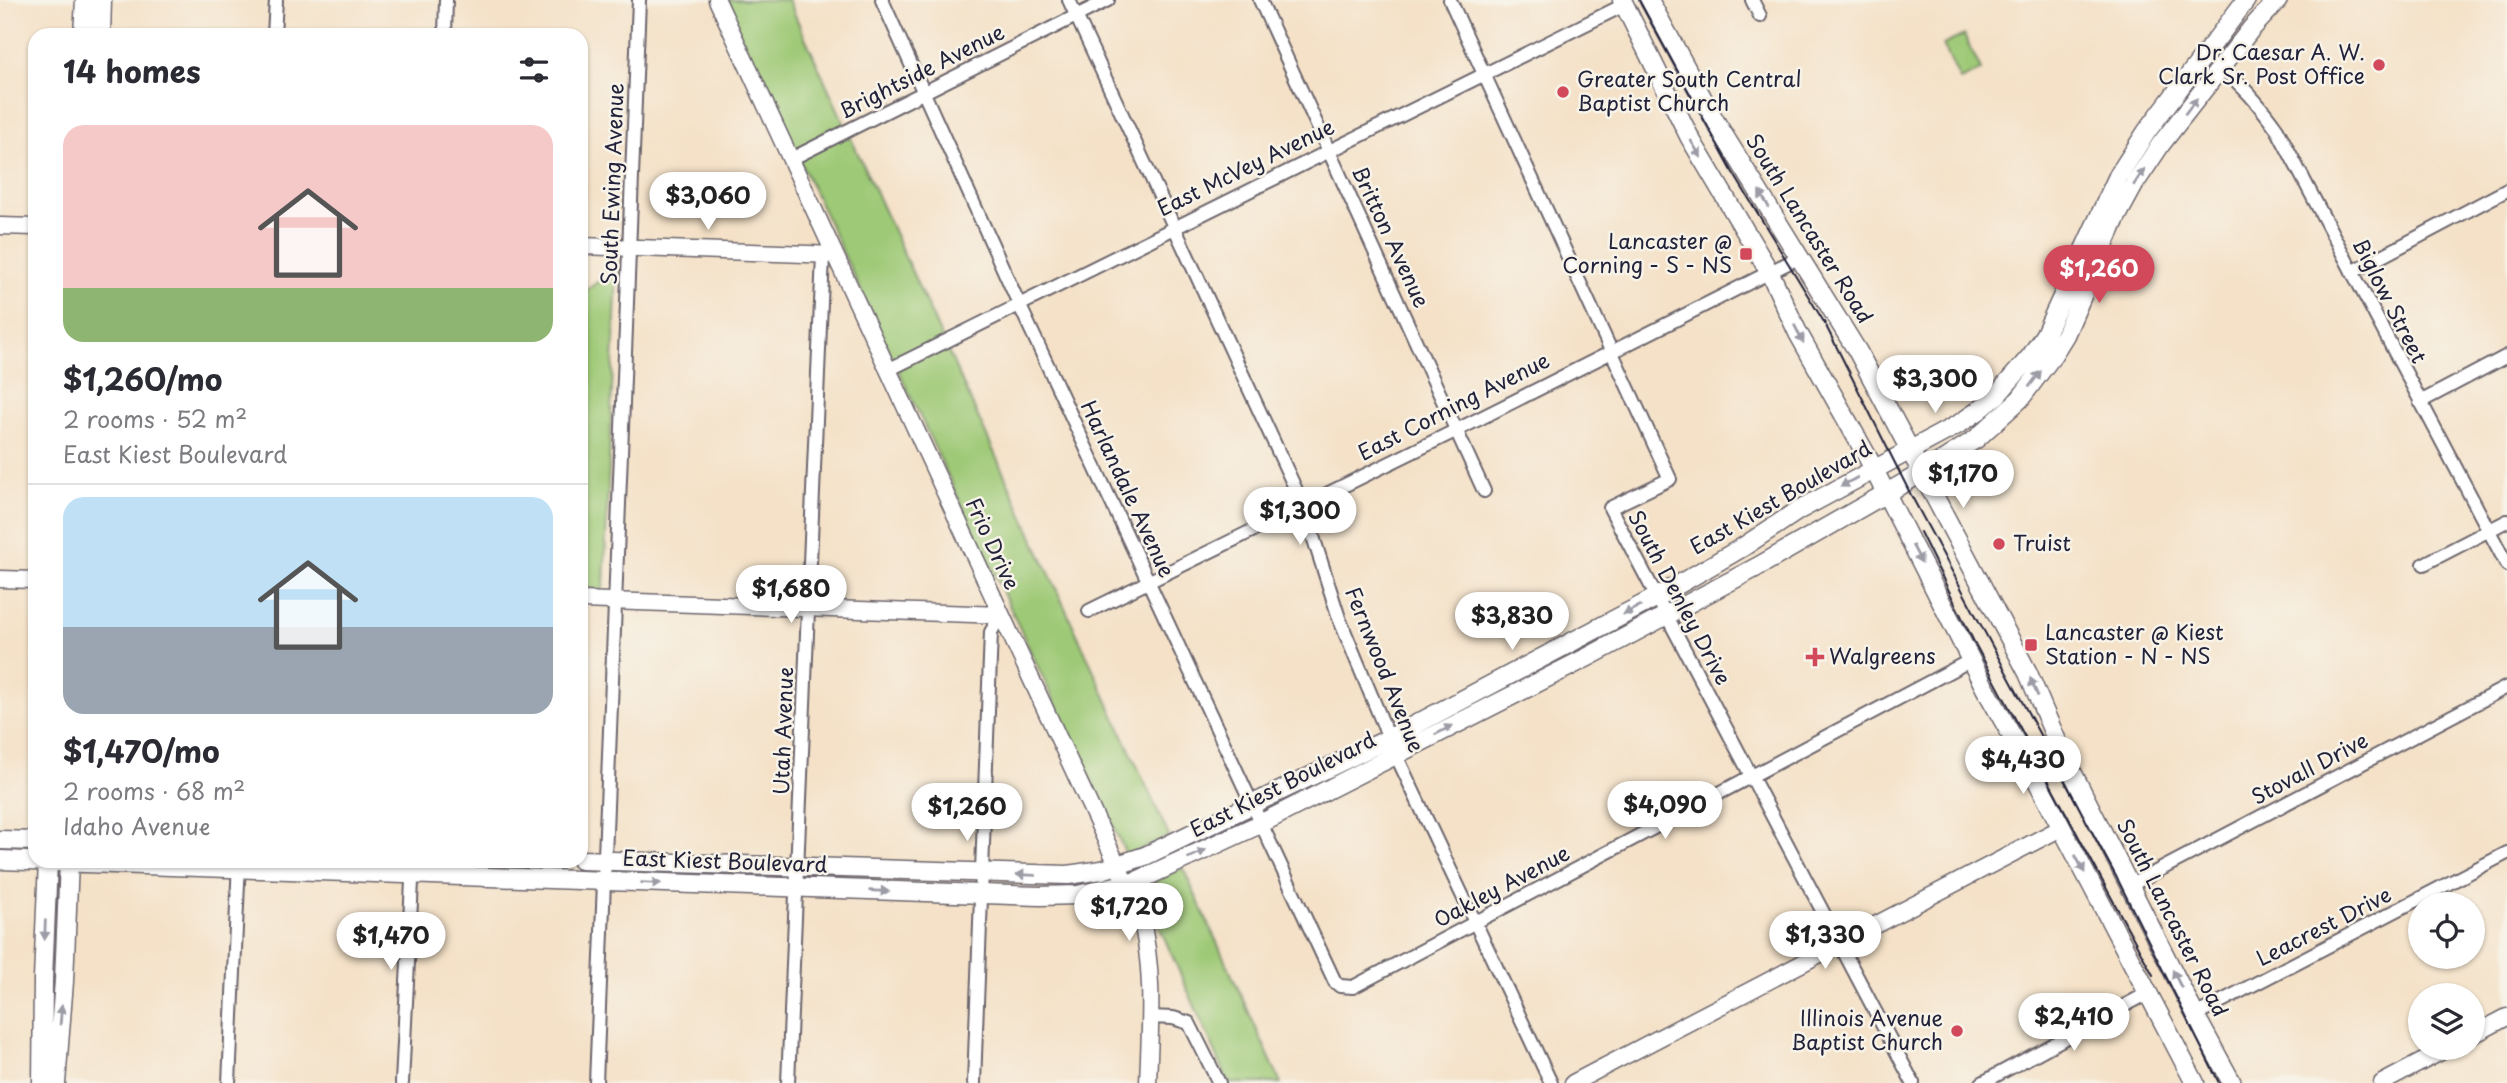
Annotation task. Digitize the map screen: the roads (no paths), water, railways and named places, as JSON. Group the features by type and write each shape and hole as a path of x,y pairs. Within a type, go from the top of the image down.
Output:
{"main road":[{"path":"83,28 85,0"},
{"path":"101,28 102,0"},
{"name":"South Lancaster Road","path":"1649,0 1715,121 1858,352 2028,673 2060,748 2232,1083"},
{"name":"East Kiest Boulevard","path":"412,868 604,881 1068,896 1127,884 1160,872 1260,824 1743,547 1784,518 1959,424 1978,411 2015,376 2045,334 2118,176 2147,131 2246,0"},
{"name":"East Kiest Boulevard","path":"588,860 1068,875 1118,866 1252,805 1393,746 1667,615 1922,473 1989,429 2020,399 2065,335 2116,218 2161,144 2278,0"},
{"path":"1623,2 1690,138 1770,273 1798,333 1874,469 1971,660 2195,1083"},
{"path":"2204,54 2221,68"},
{"path":"0,840 28,841"},
{"name":"East Kiest Boulevard","path":"0,860 28,861"},
{"path":"43,1083 43,979 48,868"},
{"path":"56,1083 69,868"}],"street":[{"path":"274,28 276,0"},
{"path":"445,28 446,0"},
{"name":"South Ewing Avenue","path":"596,1083 639,0"},
{"name":"Frio Drive","path":"717,0 791,159 829,255 888,370 1140,914 1151,969 1148,1083"},
{"name":"Harlandale Avenue","path":"882,0 1019,304 1260,824 1335,982 1347,987"},
{"name":"Fernwood Avenue","path":"1069,0 1303,505 1339,618 1393,746 1551,1083"},
{"name":"Brightside Avenue","path":"791,159 1108,0"},
{"name":"Britton Avenue","path":"1260,0 1484,491"},
{"name":"South Denley Drive","path":"1450,0 1670,479 1610,508 1913,1083"},
{"path":"1752,0 1760,16"},
{"name":"East McVey Avenue","path":"888,370 1484,74 1623,2"},
{"name":"Biglow Street","path":"2221,68 2242,85 2277,129 2507,565"},
{"path":"2352,272 2507,190"},
{"path":"0,226 28,227"},
{"path":"588,246 829,255"},
{"name":"Utah Avenue","path":"788,1083 808,607 829,255"},
{"name":"East Corning Avenue","path":"1089,611 1800,257"},
{"path":"2420,402 2507,356"},
{"path":"2424,564 2507,521"},
{"path":"0,579 28,580"},
{"path":"588,600 1002,615"},
{"path":"974,1083 991,632 1002,615"},
{"name":"Oakley Avenue","path":"1347,987 1353,987 1971,660"},
{"name":"Stovall Drive","path":"2131,885 2507,687"},
{"path":"1573,1083 2061,828"},
{"name":"Leacrest Drive","path":"2195,1015 2507,853"},
{"path":"229,1083 239,868"},
{"path":"402,1083 412,868"},
{"path":"1982,1083 2148,993"},
{"path":"1150,1017 1173,1018 1189,1023 1219,1083"},
{"path":"2485,1029 2507,1017"},
{"path":"2382,1083 2425,1060"}],"tram line":[{"path":"1639,0 1732,171 1824,322 1911,495 2118,880 2219,1083"},
{"path":"1920,532 1974,642 2153,975"}],"place":[{"name":"Dr. Caesar A. W. Clark Sr. Post Office","path":"2379,65"},
{"name":"Greater South Central Baptist Church","path":"1563,92"},
{"name":"Lancaster @ Corning - S - NS","path":"1746,254"},
{"name":"Truist","path":"1999,544"},
{"name":"Lancaster @ Kiest Station - N - NS","path":"2031,645"},
{"name":"Walgreens","path":"1815,657"},
{"name":"Illinois Avenue Baptist Church","path":"1957,1031"}]}
